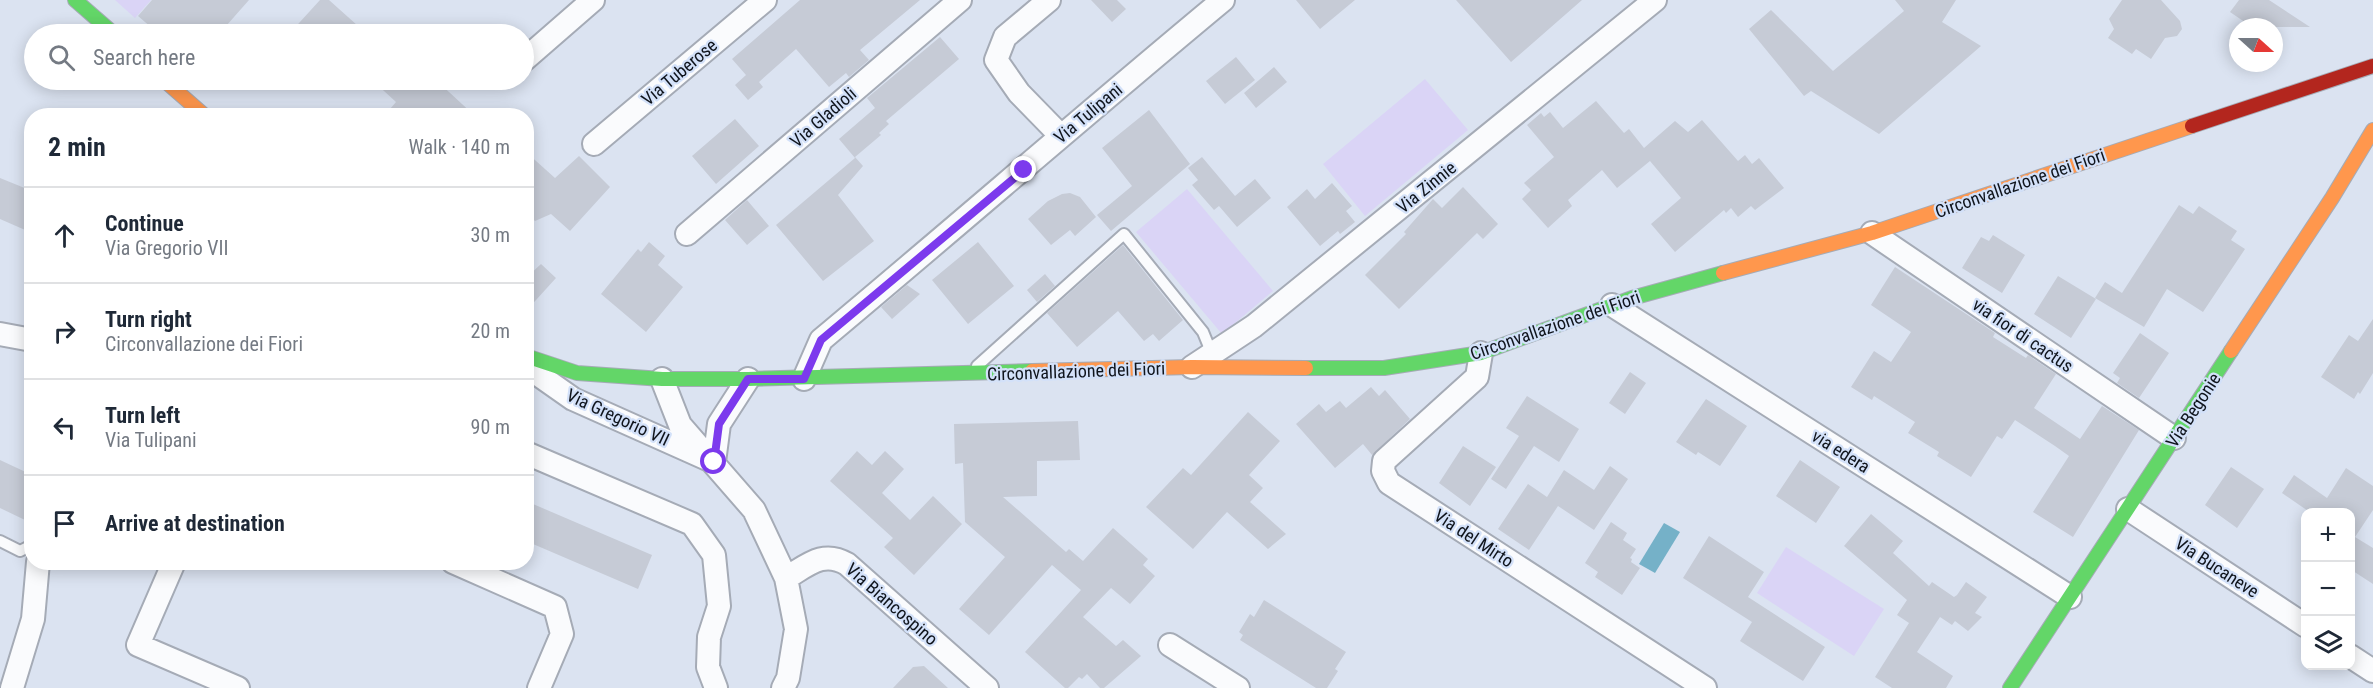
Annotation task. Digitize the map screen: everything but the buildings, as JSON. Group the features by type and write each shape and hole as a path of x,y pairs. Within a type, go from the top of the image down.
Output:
{"street":[{"path":"75,0 103,24"},
{"path":"534,51 593,0"},
{"name":"Via Tuberose","path":"594,144 765,0"},
{"name":"Via Gladioli","path":"687,234 960,0"},
{"path":"1049,0 1005,37 996,60 1019,93 1060,135"},
{"name":"Via Tulipani","path":"804,379 821,340 1024,170 1060,135 1223,0"},
{"name":"Via Zinnie","path":"1192,367 1254,326 1655,0"},
{"name":"Circonvallazione dei Fiori","path":"534,359 577,372 662,379 804,379 1192,367 1384,368 1481,353 1612,305 1872,233 2373,66"},
{"path":"175,90 196,108"},
{"name":"Via Begonie","path":"2013,687 2332,198 2373,130"},
{"name":"via fior di cactus","path":"1872,233 2174,438"},
{"name":"via edera","path":"1612,305 2070,597"},
{"path":"0,334 24,338"},
{"name":"Via del Mirto","path":"1481,353 1478,377 1384,461 1383,471 1389,483 1705,688"},
{"name":"Via Gregorio VII","path":"534,372 573,399 714,462"},
{"name":"Via Gregorio VII","path":"662,379 680,425 754,510 786,578 796,629 788,678 783,688"},
{"path":"714,462 719,424 748,379"},
{"path":"534,456 692,524 714,555 719,606 709,637 708,667 716,688"},
{"name":"Via Bucaneve","path":"2128,508 2301,623"},
{"name":"Via Biancospino","path":"786,578 808,565 825,558 835,557 847,564 987,688"},
{"path":"12,688 33,618 37,570"},
{"path":"171,570 138,645 238,688"},
{"path":"471,570 555,607 562,634 539,688"},
{"path":"1170,645 1238,688"},
{"path":"2355,659 2373,671"}],"lane":[{"path":"968,374 1124,234 1203,332 1212,354"},
{"path":"0,541 20,550 24,548"}],"shaded area":[{"path":"115,0 151,0 135,18"},
{"path":"1425,79 1468,130 1365,216 1323,164"},
{"path":"1187,189 1273,291 1222,334 1136,232"},
{"path":"1786,547 1884,609 1854,656 1757,593"}],"water":[{"path":"1664,523 1680,532 1655,573 1639,564"}],"traffic: fast":[{"path":"75,0 103,24"},
{"path":"1306,368 1384,368 1481,353 1632,298 1723,273"},
{"path":"2010,688 2231,351"},
{"path":"534,359 577,373 662,379 748,379 1032,371"}],"traffic: slow":[{"path":"175,90 196,108"},
{"path":"1723,273 1872,233 2192,126"},
{"path":"2231,351 2332,198 2373,130"},
{"path":"1032,371 1192,367 1306,368"}],"traffic: jam":[{"path":"2192,126 2373,66"}],"route":[{"path":"714,462 719,424 748,379 804,379 821,340 1024,170"}]}
